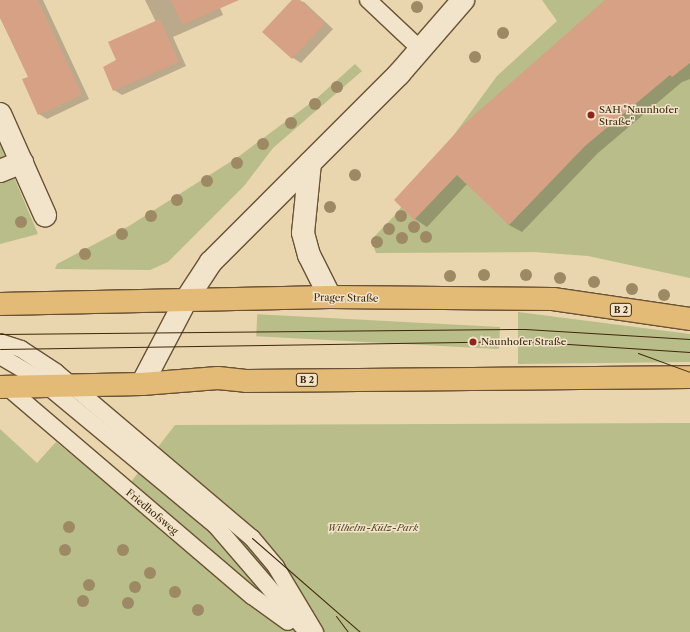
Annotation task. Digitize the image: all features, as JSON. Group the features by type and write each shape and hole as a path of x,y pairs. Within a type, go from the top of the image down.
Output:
{"main road":[{"path":"142,384 186,300 211,262 421,50 463,0"},
{"path":"0,114 45,215"},
{"path":"0,171 22,162"},
{"path":"310,163 303,233 309,255 330,297"},
{"name":"Prager Straße","path":"0,304 330,297 553,299 690,319"},
{"name":"B 2","path":"3,387 142,384 218,378 262,381 690,377"}],"lane":[{"path":"368,0 421,50"},
{"path":"0,342 33,356 73,386 252,538 276,567 315,632"},
{"path":"0,356 48,387 221,531 308,632"},
{"name":"Friedhofsweg","path":"3,387 252,596 302,632"}],"green space":[{"path":"542,0 690,0 690,278 588,256 534,252 376,253 371,240 396,214 497,76 557,21"},
{"path":"355,64 362,71 273,148 244,186 168,262 150,270 55,269 57,264 129,226 238,157 316,99"},
{"path":"0,144 38,234 0,244"},
{"path":"518,312 690,334 690,362 518,364"},
{"path":"257,314 500,327 499,349 256,336"},
{"name":"Wilhelm-Külz-Park","path":"690,423 690,632 0,632 0,429 37,463 56,442 121,495 175,425"}],"building":[{"path":"0,0 38,0 82,95 38,115 22,79 28,77 0,17"},
{"path":"171,0 239,0 182,25"},
{"path":"292,0 300,0 325,23 292,59 262,32"},
{"name":"SAH \"Naunhofer Straße\"","path":"605,0 690,0 690,63 672,77 670,75 585,146 509,225 457,175 414,220 394,200 464,124"},
{"path":"160,19 179,62 113,91 103,67 116,60 108,42"}],"tram line":[{"path":"0,334 525,329 690,339"},
{"path":"0,349 523,341 690,352"},
{"path":"638,353 690,372"},
{"path":"252,538 360,632"},
{"path":"336,616 348,632"}],"place":[{"name":"SAH \"Naunhofer Straße\"","path":"591,115"},
{"name":"Naunhofer Straße","path":"473,342"}]}
